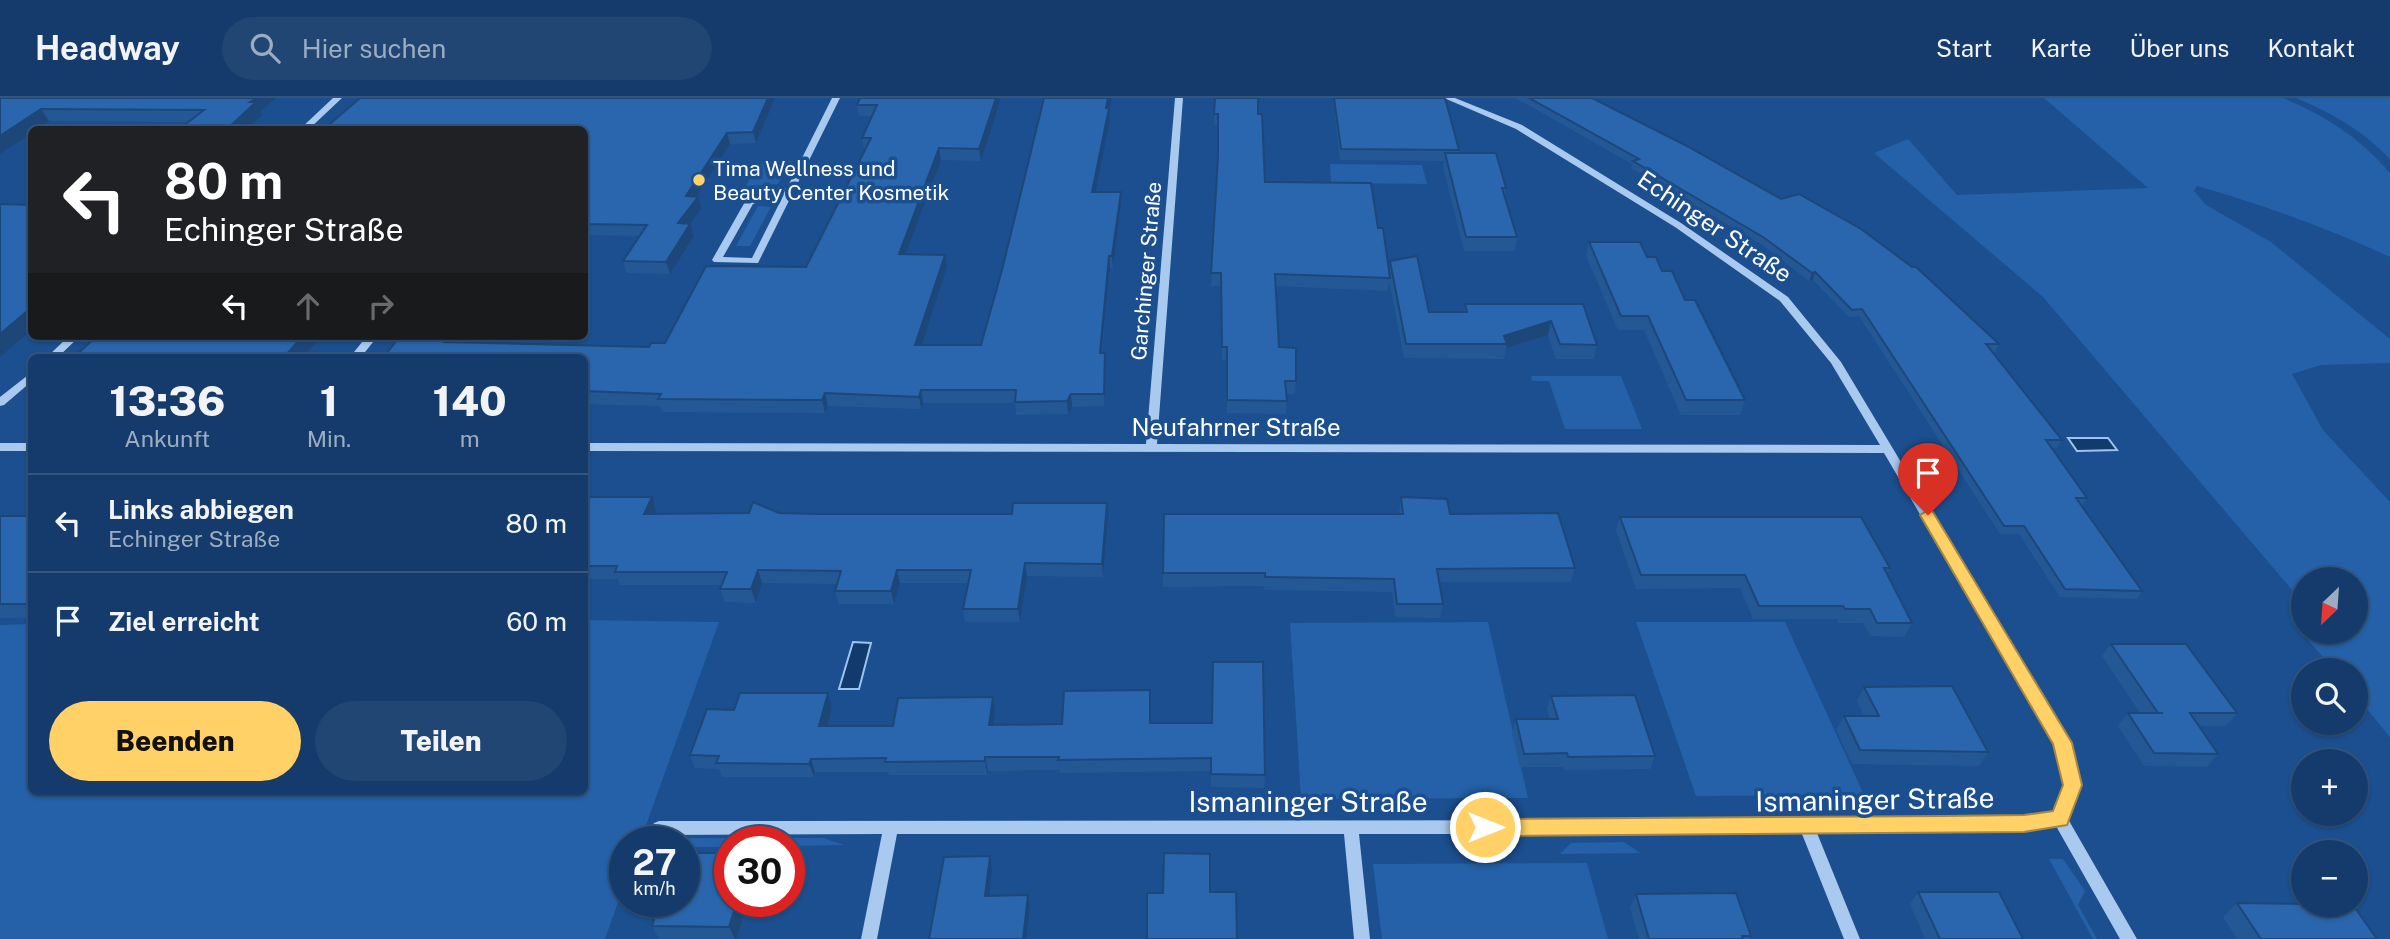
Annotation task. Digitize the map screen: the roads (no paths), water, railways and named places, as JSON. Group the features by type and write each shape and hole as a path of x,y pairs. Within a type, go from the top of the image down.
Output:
{"street":[{"path":"307,126 338,98"},
{"path":"792,189 749,202 717,260 755,261 792,189 836,98"},
{"name":"Garchinger Straße","path":"1151,448 1179,98"},
{"name":"Echinger Straße","path":"1448,98 1519,127 1678,225 1784,299 1836,362 2063,743 2073,785 2060,819"},
{"path":"54,354 70,340"},
{"path":"358,354 370,340"},
{"path":"0,403 28,378"},
{"path":"0,447 28,447"},
{"name":"Neufahrner Straße","path":"588,447 1888,449"},
{"path":"2060,819 2129,939"},
{"name":"Ismaninger Straße","path":"700,828 1807,827 2024,824 2060,819"},
{"path":"869,939 891,827"},
{"path":"1351,827 1362,939"},
{"path":"1807,827 1852,939"}],"place":[{"name":"Tima Wellness und Beauty Center Kosmetik","path":"699,180"}]}
